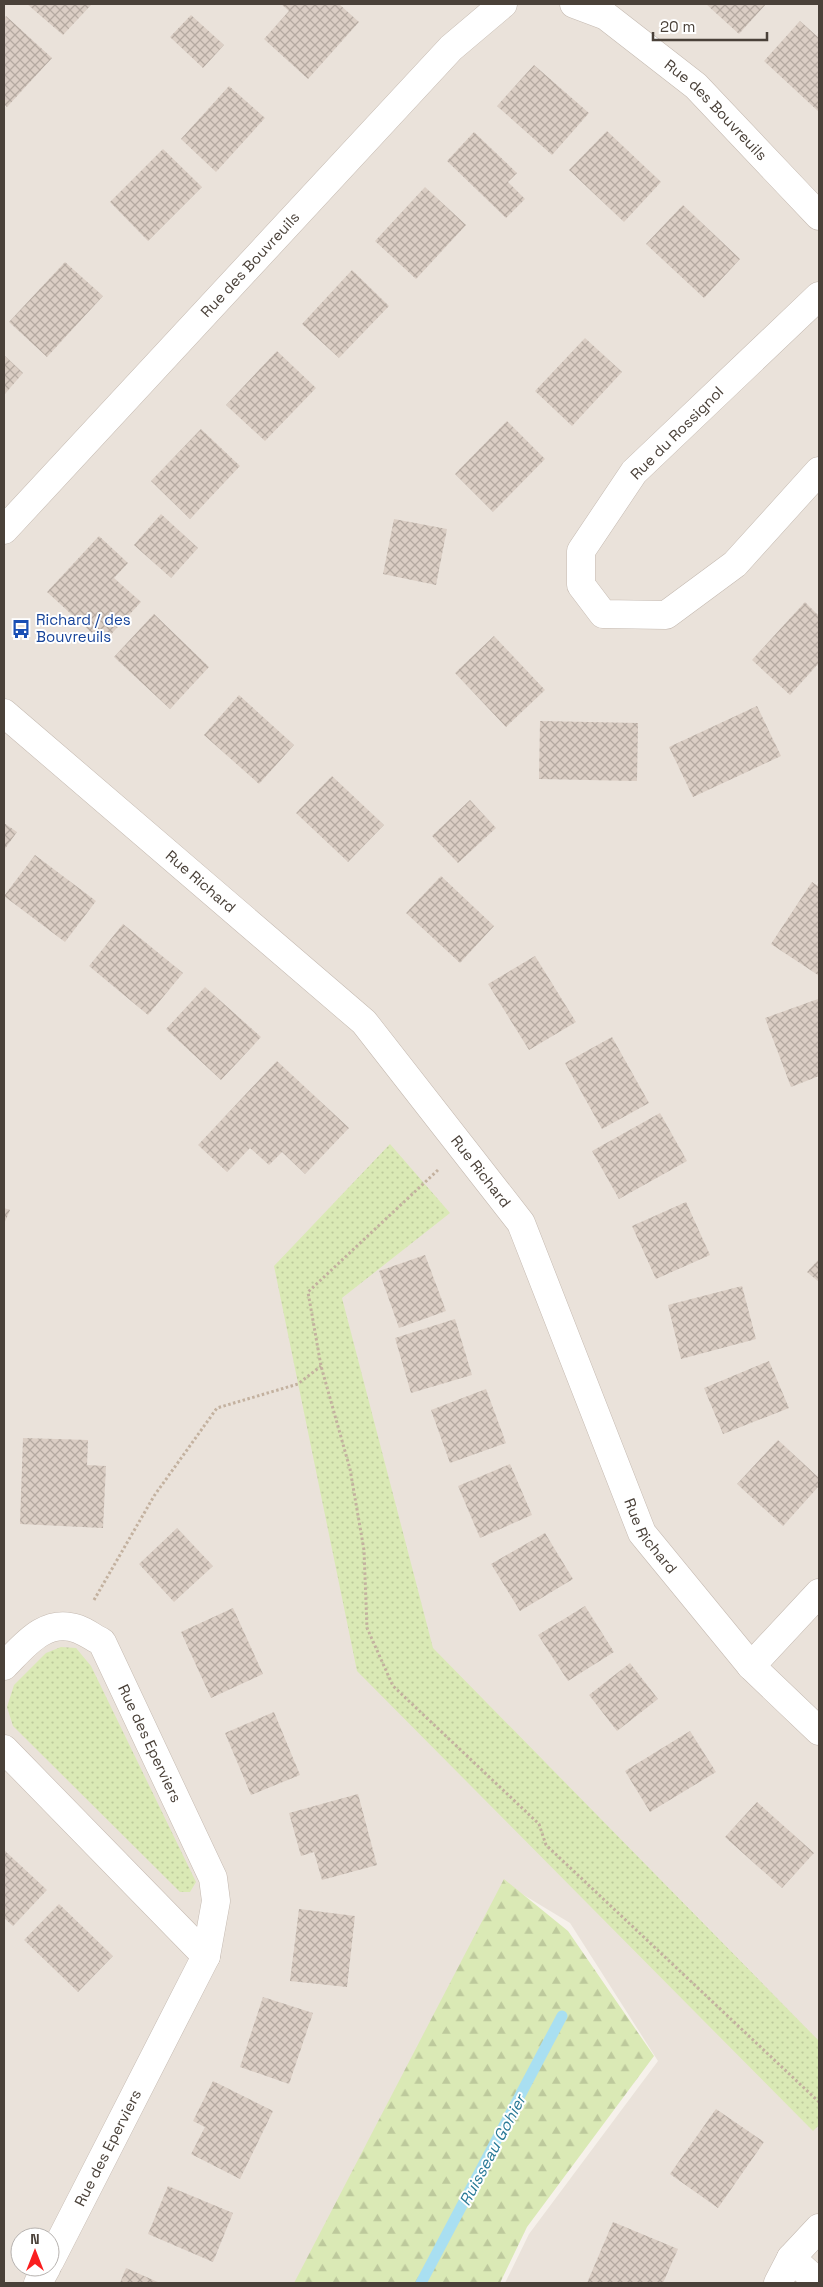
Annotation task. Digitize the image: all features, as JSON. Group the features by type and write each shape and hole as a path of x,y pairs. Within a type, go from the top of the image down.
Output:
{"street":[{"name":"Rue des Bouvreuils","path":"4,530 451,48 503,4"},
{"name":"Rue des Bouvreuils","path":"574,4 606,16 696,86 819,216"},
{"name":"Rue du Rossignol","path":"819,296 634,472 582,551 581,585 603,614 666,615 735,564 819,471"},
{"name":"Rue Richard","path":"4,713 364,1022 521,1223 642,1533 751,1666 819,1731"},
{"path":"751,1666 819,1593"},
{"name":"Rue des Eperviers","path":"4,1666 35,1634 53,1627 77,1628 102,1642 213,1878 216,1900 206,1956 60,2241"},
{"path":"4,1749 206,1956"},
{"path":"778,2283 791,2258 819,2228"},
{"path":"791,2258 819,2283"}],"path":[{"path":"462,1147 308,1292 321,1366 350,1469 358,1514 364,1550 367,1628 393,1686 539,1824 546,1845 819,2102"},
{"path":"77,1628 154,1496 217,1408 298,1384 321,1366"}],"shaded area":[{"path":"4,4 819,4 819,2283 505,2283 529,2234 658,2061 570,1923 507,1885 297,2283 4,2283"}],"green space":[{"path":"390,1144 450,1213 342,1298 433,1648 819,2041 819,2125 813,2131 357,1671 274,1266"},
{"path":"61,1647 76,1648 91,1666 196,1882 190,1892 180,1892 13,1726 7,1707 14,1685 46,1653"},
{"path":"504,1879 568,1931 654,2056 527,2227 500,2283 294,2283"}],"building":[{"path":"27,4 92,4 63,35"},
{"path":"281,4 339,4 359,22 308,79 264,39 289,11"},
{"path":"706,4 766,4 739,34"},
{"path":"191,15 224,45 203,68 170,37"},
{"path":"6,16 52,58 7,107 4,104 4,19"},
{"path":"800,21 819,38 819,112 764,61"},
{"path":"534,65 589,113 552,155 497,106"},
{"path":"229,86 265,118 216,172 181,139"},
{"path":"607,131 661,182 624,222 569,170"},
{"path":"474,132 517,173 508,182 525,199 506,218 447,161"},
{"path":"163,149 202,187 148,241 110,202"},
{"path":"425,187 466,225 416,279 375,241"},
{"path":"683,205 740,259 704,298 646,244"},
{"path":"65,262 103,296 47,357 9,322"},
{"path":"352,270 389,306 339,358 302,324"},
{"path":"585,338 622,372 572,426 535,391"},
{"path":"277,351 316,388 265,441 226,405"},
{"path":"4,355 23,373 4,395"},
{"path":"507,421 545,459 493,512 455,474"},
{"path":"201,429 240,466 190,519 151,481"},
{"path":"161,514 198,548 171,578 134,545"},
{"path":"394,519 447,529 436,585 383,574"},
{"path":"99,536 128,563 114,578 141,602 103,643 47,592"},
{"path":"805,602 819,616 819,663 790,695 752,660"},
{"path":"154,614 209,667 170,709 114,657"},
{"path":"494,636 545,690 506,727 455,673"},
{"path":"239,695 294,745 259,784 204,735"},
{"path":"757,706 781,756 693,797 669,747"},
{"path":"540,721 638,723 637,781 539,779"},
{"path":"332,776 384,825 348,862 296,813"},
{"path":"470,800 496,828 458,863 432,836"},
{"path":"4,823 17,832 4,850"},
{"path":"35,855 96,901 65,942 4,896"},
{"path":"441,876 494,926 460,963 406,913"},
{"path":"812,882 819,887 818,975 771,944"},
{"path":"123,924 183,973 148,1015 89,966"},
{"path":"535,956 576,1022 529,1050 488,984"},
{"path":"205,987 261,1037 221,1080 166,1029"},
{"path":"818,999 819,1076 791,1087 765,1018"},
{"path":"612,1037 649,1103 602,1129 565,1063"},
{"path":"277,1061 349,1128 305,1174 282,1152 269,1165 250,1148 227,1172 198,1145"},
{"path":"660,1113 687,1161 619,1199 592,1151"},
{"path":"686,1202 710,1255 656,1279 632,1226"},
{"path":"4,1208 10,1210 4,1224"},
{"path":"425,1255 446,1311 399,1328 379,1271"},
{"path":"819,1259 819,1282 807,1272"},
{"path":"742,1286 756,1339 681,1359 668,1305"},
{"path":"455,1319 472,1375 411,1393 395,1338"},
{"path":"769,1361 789,1408 723,1434 704,1388"},
{"path":"486,1389 506,1443 450,1463 431,1410"},
{"path":"23,1438 88,1440 87,1465 106,1466 103,1528 20,1524"},
{"path":"778,1440 819,1478 819,1486 783,1526 737,1484"},
{"path":"510,1464 532,1515 480,1538 458,1486"},
{"path":"177,1528 213,1566 174,1602 139,1564"},
{"path":"545,1533 573,1579 520,1611 491,1564"},
{"path":"585,1606 614,1652 568,1681 538,1635"},
{"path":"233,1608 263,1674 211,1698 181,1632"},
{"path":"630,1663 658,1699 617,1731 589,1695"},
{"path":"274,1712 300,1775 251,1795 225,1733"},
{"path":"690,1731 716,1772 650,1812 625,1771"},
{"path":"358,1794 377,1865 322,1880 314,1852 301,1856 289,1813"},
{"path":"757,1802 814,1853 782,1888 725,1837"},
{"path":"4,1850 47,1890 13,1926 4,1918"},
{"path":"59,1904 113,1956 78,1992 24,1940"},
{"path":"299,1909 355,1916 347,1987 290,1981"},
{"path":"263,1997 313,2013 289,2084 240,2067"},
{"path":"213,2081 273,2111 240,2179 191,2154 205,2127 193,2121"},
{"path":"716,2109 764,2142 718,2208 670,2174"},
{"path":"168,2186 233,2213 213,2262 148,2234"},
{"path":"613,2222 678,2249 663,2283 587,2283"},
{"path":"126,2268 160,2283 120,2283"}],"waterway":[{"name":"Ruisseau Gohier","path":"421,2283 562,2016"}],"place":[{"name":"Richard / des Bouvreuils","path":"21,629"}]}
